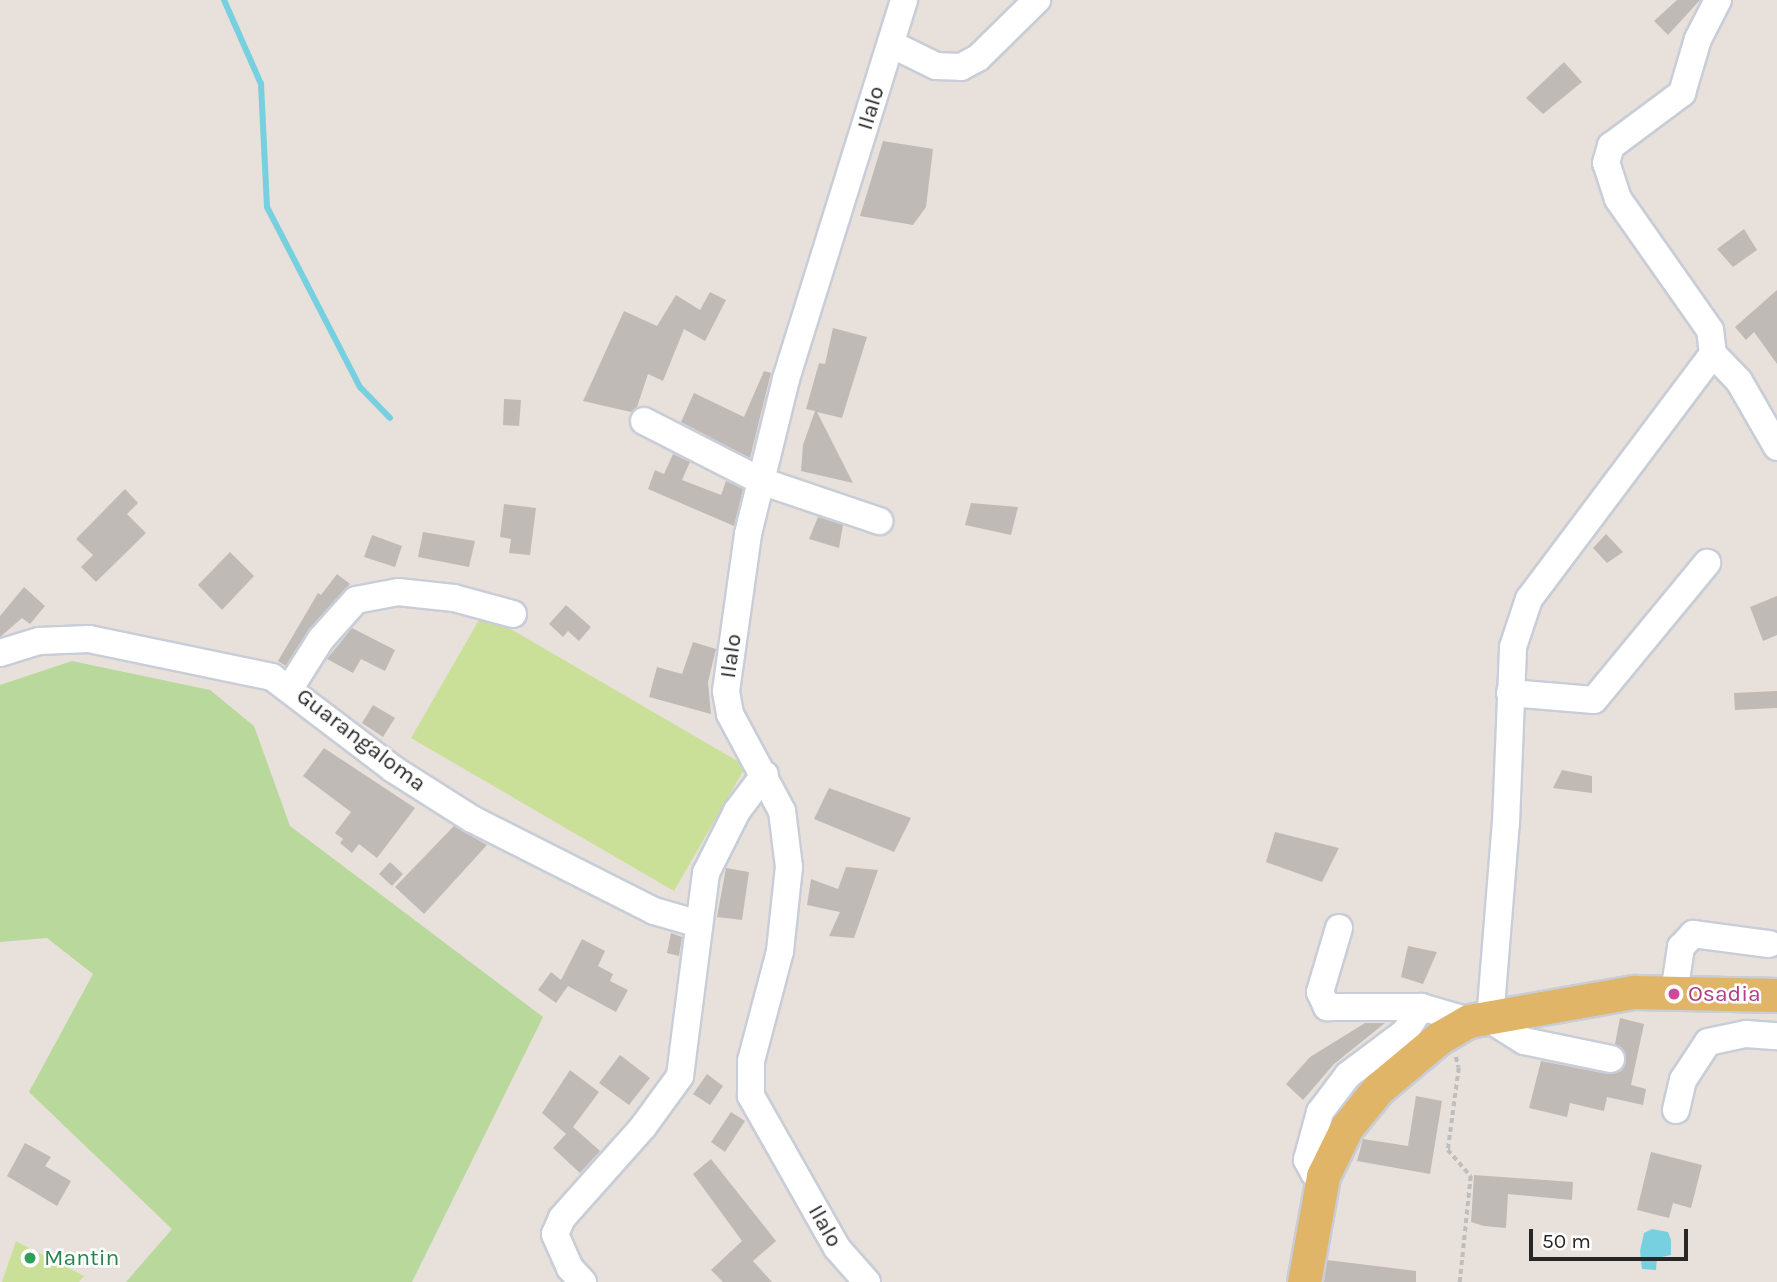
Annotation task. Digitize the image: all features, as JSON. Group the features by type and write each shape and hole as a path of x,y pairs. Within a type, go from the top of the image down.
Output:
{"main road":[{"path":"1304,1282 1323,1176 1347,1127 1378,1089 1439,1038 1479,1020 1634,992 1777,995"}],"street":[{"name":"Ilalo","path":"867,1282 837,1248 756,1108 749,1087 751,1061 780,951 789,867 782,811 765,774 730,714 726,691 748,534 786,379 904,0"},
{"path":"891,44 936,66 961,67 978,58 1037,0"},
{"path":"1718,0 1698,39 1682,93 1611,146 1606,163 1618,199 1710,330 1713,354 1744,388 1777,447"},
{"path":"1479,1020 1506,823 1513,647 1529,599 1713,354"},
{"path":"644,421 761,481 879,521"},
{"path":"1510,693 1594,700 1707,563"},
{"path":"290,688 321,639 356,600 398,592 454,598 513,614"},
{"name":"Guarangaloma","path":"0,653 38,641 89,639 272,677 290,688 347,736 472,819 654,911 699,924"},
{"path":"583,1282 570,1268 555,1234 562,1218 643,1127 680,1076 706,873 737,811 765,774"},
{"path":"1339,928 1321,1002 1327,1007 1421,1007 1479,1020 1524,1041 1611,1059"},
{"path":"1674,993 1681,947 1693,934 1769,944"},
{"path":"1323,1176 1314,1173 1307,1160 1320,1112 1348,1076 1405,1032 1421,1007"},
{"path":"1675,1110 1683,1080 1708,1042 1737,1035 1777,1036"}],"path":[{"path":"1439,1038 1455,1052 1459,1068 1448,1150 1471,1176 1460,1282"}],"green space":[{"path":"483,613 746,766 674,891 411,738"},
{"path":"72,661 210,690 254,726 290,826 543,1017 412,1282 126,1282 172,1229 29,1092 93,974 47,938 0,942 0,685"},
{"name":"Mantin","path":"16,1241 84,1276 79,1282 2,1282"}],"water":[{"path":"1652,1229 1668,1232 1671,1255 1657,1258 1656,1270 1642,1269 1640,1251 1644,1233"}],"building":[{"path":"1677,0 1700,0 1668,35 1654,21"},
{"path":"1564,62 1582,82 1543,114 1526,98"},
{"path":"883,141 933,149 926,207 913,225 860,216"},
{"path":"1744,229 1757,250 1733,267 1717,249"},
{"path":"1777,290 1777,364 1754,332 1746,340 1735,327"},
{"path":"710,292 726,300 705,341 684,329 663,381 648,374 637,407 631,412 583,401 624,311 657,326 676,295 700,310"},
{"path":"833,328 867,337 842,418 817,412 853,483 801,471 803,445 815,411 806,409 819,363 825,364"},
{"path":"764,371 771,373 750,458 681,422 694,393 744,417"},
{"path":"504,399 521,400 519,426 503,425"},
{"path":"673,454 690,462 682,480 721,495 726,481 743,489 734,526 648,489 655,470 664,474"},
{"path":"125,489 138,503 127,514 146,533 96,582 81,567 93,555 76,539"},
{"path":"971,503 1018,507 1011,535 965,525"},
{"path":"504,504 536,508 530,555 509,553 511,539 500,537"},
{"path":"818,517 843,525 839,548 809,539"},
{"path":"423,532 475,541 469,567 418,557"},
{"path":"1606,534 1623,552 1607,563 1593,548"},
{"path":"372,535 402,546 395,567 364,557"},
{"path":"230,552 254,576 222,610 198,585"},
{"path":"337,574 350,584 309,629 286,666 278,661 318,593 321,595"},
{"path":"24,587 45,606 30,624 22,618 0,637 0,616"},
{"path":"1777,596 1777,635 1763,641 1750,607"},
{"path":"566,605 591,627 579,641 568,631 563,637 549,624"},
{"path":"352,628 395,650 385,671 361,659 353,673 327,659"},
{"path":"693,642 716,649 708,682 711,714 649,697 657,667 682,674"},
{"path":"1777,691 1777,708 1735,710 1734,693"},
{"path":"373,705 395,718 383,737 362,723"},
{"path":"324,748 415,808 377,858 359,844 352,853 340,843 343,839 335,833 351,812 303,776"},
{"path":"1562,770 1592,776 1592,793 1553,788"},
{"path":"829,788 911,818 894,852 814,819"},
{"path":"454,826 487,845 424,914 395,887"},
{"path":"1275,832 1339,848 1322,882 1266,862"},
{"path":"390,862 403,874 392,886 379,874"},
{"path":"846,867 878,870 854,938 829,936 840,912 807,905 811,879 838,889"},
{"path":"726,868 749,872 742,920 717,917"},
{"path":"671,933 682,937 679,956 667,953"},
{"path":"582,939 605,951 598,966 613,974 610,981 628,990 616,1012 568,986 556,1003 538,990 551,972 561,980"},
{"path":"1408,946 1437,952 1423,984 1401,977"},
{"path":"1620,1018 1644,1024 1631,1085 1646,1089 1643,1105 1607,1097 1604,1111 1570,1103 1567,1117 1529,1108 1541,1061 1608,1074 1622,1070 1626,1055 1615,1044"},
{"path":"1365,1023 1385,1023 1334,1064 1303,1100 1286,1084 1310,1057"},
{"path":"620,1055 650,1078 629,1105 599,1083"},
{"path":"570,1070 599,1092 573,1127 600,1151 580,1173 553,1148 566,1134 542,1113"},
{"path":"707,1074 723,1086 710,1105 693,1094"},
{"path":"1416,1096 1442,1101 1430,1174 1357,1161 1363,1139 1408,1146"},
{"path":"731,1112 745,1121 725,1152 711,1142"},
{"path":"25,1143 51,1157 45,1166 71,1181 57,1206 7,1176"},
{"path":"1651,1152 1702,1165 1691,1208 1673,1203 1669,1218 1637,1210"},
{"path":"711,1159 776,1241 753,1261 772,1282 723,1282 711,1270 742,1241 693,1174"},
{"path":"1474,1175 1573,1182 1572,1200 1508,1194 1506,1228 1484,1226 1471,1222"},
{"path":"1327,1260 1416,1271 1416,1282 1324,1282"}],"waterway":[{"path":"224,0 261,84 267,207 360,387 390,418"}],"place":[{"name":"Osadia","path":"1674,994"},
{"name":"Mantin","path":"30,1258"}]}
